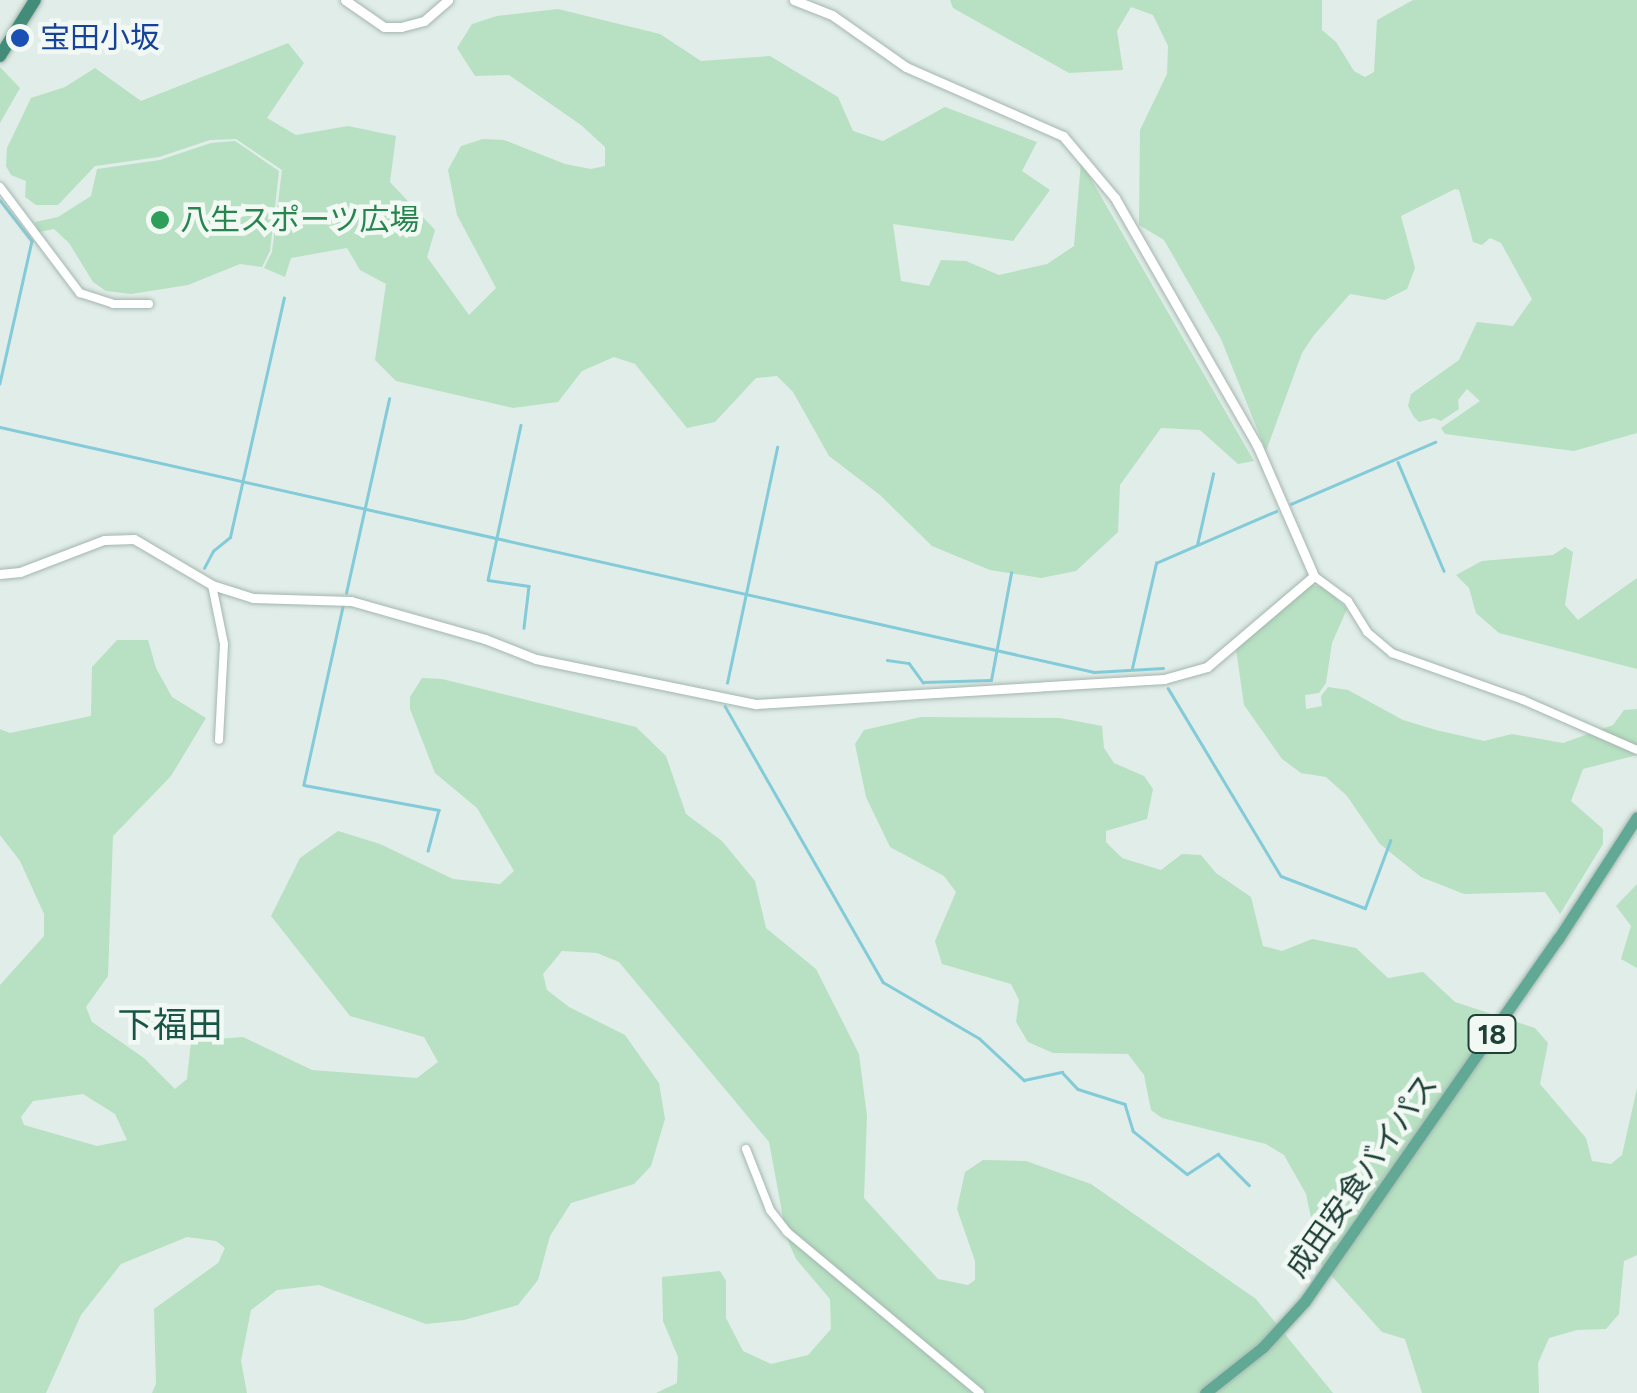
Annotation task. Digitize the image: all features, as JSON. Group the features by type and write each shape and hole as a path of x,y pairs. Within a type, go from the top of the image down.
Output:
{"highway":[{"path":"0,56 36,0"}],"main road":[{"name":"成田安食バイパス","path":"1205,1393 1245,1363 1298,1310 1567,926 1637,817"}],"street":[{"path":"345,0 384,26 402,28 424,22 448,0"},
{"path":"794,0 832,15 906,67 1063,136 1083,154 1142,242 1235,404 1301,538 1314,576 1348,601 1366,632 1392,653 1523,700 1637,750"},
{"path":"0,186 80,292 113,304 149,304"},
{"path":"0,574 20,572 90,544 120,537 151,546 212,584 253,598 351,602 485,639 536,659 657,686 772,704 1184,676 1207,667 1314,576"},
{"path":"212,584 224,644 219,740"},
{"path":"746,1149 770,1210 787,1232 980,1393"}],"green space":[{"path":"950,0 1322,0 1322,30 1336,42 1354,71 1365,77 1374,72 1377,20 1413,0 1637,0 1637,433 1574,451 1445,434 1441,428 1480,401 1467,389 1458,400 1459,409 1441,421 1434,418 1419,422 1414,417 1408,406 1411,394 1459,360 1477,322 1513,326 1532,299 1501,243 1490,238 1482,245 1473,242 1459,190 1455,189 1401,216 1415,268 1407,289 1385,300 1350,294 1314,335 1302,353 1266,451 1221,339 1164,240 1139,225 1140,130 1167,74 1168,46 1153,15 1131,7 1117,31 1123,70 1069,73 953,8"},
{"path":"558,9 660,34 701,61 770,56 838,97 853,131 883,141 945,107 1037,142 1022,171 1050,190 1013,241 893,224 901,281 929,286 941,260 966,261 999,275 1047,264 1074,246 1081,162 1254,461 1238,464 1200,430 1161,428 1120,485 1118,532 1076,571 1041,578 990,570 932,546 880,495 829,456 793,392 777,376 756,378 715,422 687,428 635,364 614,357 582,371 558,402 513,408 396,381 375,360 386,284 360,270 347,248 291,258 285,277 264,268 272,252 282,170 236,139 210,140 159,157 95,166 58,205 36,205 25,197 26,181 11,175 6,166 7,148 31,98 65,87 95,68 141,101 288,43 304,63 267,118 296,135 348,126 396,136 390,182 435,230 427,257 469,315 496,288 457,215 448,170 461,146 483,139 504,140 565,164 591,169 605,166 605,147 581,125 509,75 475,76 457,48 472,24 497,16"},
{"path":"0,67 20,88 0,123"},
{"name":"八生スポーツ広場","path":"235,141 279,171 270,251 262,267 240,264 188,285 131,294 106,291 93,282 69,243 54,229 39,232 35,222 58,217 91,196 97,169 160,160 211,143"},
{"path":"1565,547 1573,552 1565,605 1578,620 1637,578 1637,669 1499,633 1476,613 1469,588 1456,575 1482,561 1553,555"},
{"path":"1309,584 1326,588 1347,609 1332,643 1326,683 1319,693 1305,695 1306,709 1322,706 1321,696 1328,687 1348,690 1403,720 1436,730 1484,741 1512,734 1563,743 1613,725 1624,710 1637,709 1637,755 1583,769 1571,801 1603,829 1603,844 1560,914 1545,892 1464,894 1421,877 1380,844 1347,796 1326,777 1301,773 1282,759 1244,705 1236,649"},
{"path":"117,640 148,640 156,668 172,697 206,718 171,776 113,836 108,976 86,1007 92,1022 144,1058 175,1089 187,1079 191,1041 243,1037 312,1070 417,1078 438,1062 424,1037 350,1016 271,916 300,858 338,831 380,844 453,879 500,884 514,871 477,808 435,773 410,709 410,697 422,678 442,679 636,727 666,756 686,814 722,841 755,881 766,928 816,969 859,1054 867,1116 864,1198 938,1279 968,1285 975,1280 975,1261 957,1209 965,1172 983,1160 1026,1161 1091,1184 1256,1299 1333,1393 656,1393 677,1383 678,1357 663,1321 662,1277 720,1271 726,1281 726,1318 743,1351 771,1364 808,1355 831,1329 830,1299 796,1259 787,1239 769,1142 619,962 597,953 562,951 543,974 547,990 569,1007 625,1035 659,1083 665,1119 651,1166 634,1184 571,1203 550,1236 538,1280 518,1305 464,1320 426,1324 319,1285 277,1290 251,1310 241,1361 247,1393 152,1393 156,1384 154,1309 218,1263 225,1248 216,1241 187,1237 121,1264 81,1315 46,1393 0,1393 0,985 44,936 44,914 20,861 0,835 0,729 10,733 91,716 92,667","holes":["83,1094 115,1114 127,1140 97,1146 24,1125 21,1117 33,1101"]},
{"path":"921,717 1060,718 1102,726 1104,748 1114,763 1144,776 1153,789 1147,819 1106,831 1106,842 1122,858 1161,870 1182,854 1201,855 1216,873 1251,897 1263,946 1282,951 1312,939 1356,948 1388,978 1423,972 1455,1002 1535,1028 1548,1043 1540,1084 1586,1138 1592,1161 1611,1164 1622,1155 1637,1088 1637,1255 1624,1261 1619,1314 1606,1329 1577,1330 1549,1338 1538,1363 1539,1393 1422,1393 1405,1339 1382,1332 1321,1264 1306,1194 1284,1155 1266,1144 1162,1118 1151,1110 1144,1075 1128,1054 1053,1053 1028,1042 1016,1022 1019,1000 1011,984 942,964 935,941 956,892 944,876 890,847 866,797 855,744 864,730"},
{"path":"1637,884 1637,968 1621,959 1631,926 1616,906"}],"waterway":[{"path":"0,200 32,241 0,383"},
{"path":"204,568 213,551 230,537 284,298"},
{"path":"346,593 389,399"},
{"path":"521,425 488,580 529,586 524,628"},
{"path":"0,427 1094,672 1163,668"},
{"path":"1291,504 1435,442"},
{"path":"727,683 777,447"},
{"path":"1398,462 1444,571"},
{"path":"1197,545 1213,474"},
{"path":"1132,668 1156,563 1276,511"},
{"path":"887,660 909,663 923,682 991,680 1011,573"},
{"path":"343,607 304,785 439,810 428,851"},
{"path":"1168,688 1281,876 1365,908 1390,841"},
{"path":"725,706 883,982 979,1038 1024,1080 1062,1072 1078,1089 1125,1104 1133,1131 1187,1174 1218,1154 1249,1185"}],"place":[{"name":"宝田小坂","path":"20,38"},
{"name":"八生スポーツ広場","path":"160,220"}],"district":[{"name":"下福田","path":"170,1025"}]}
